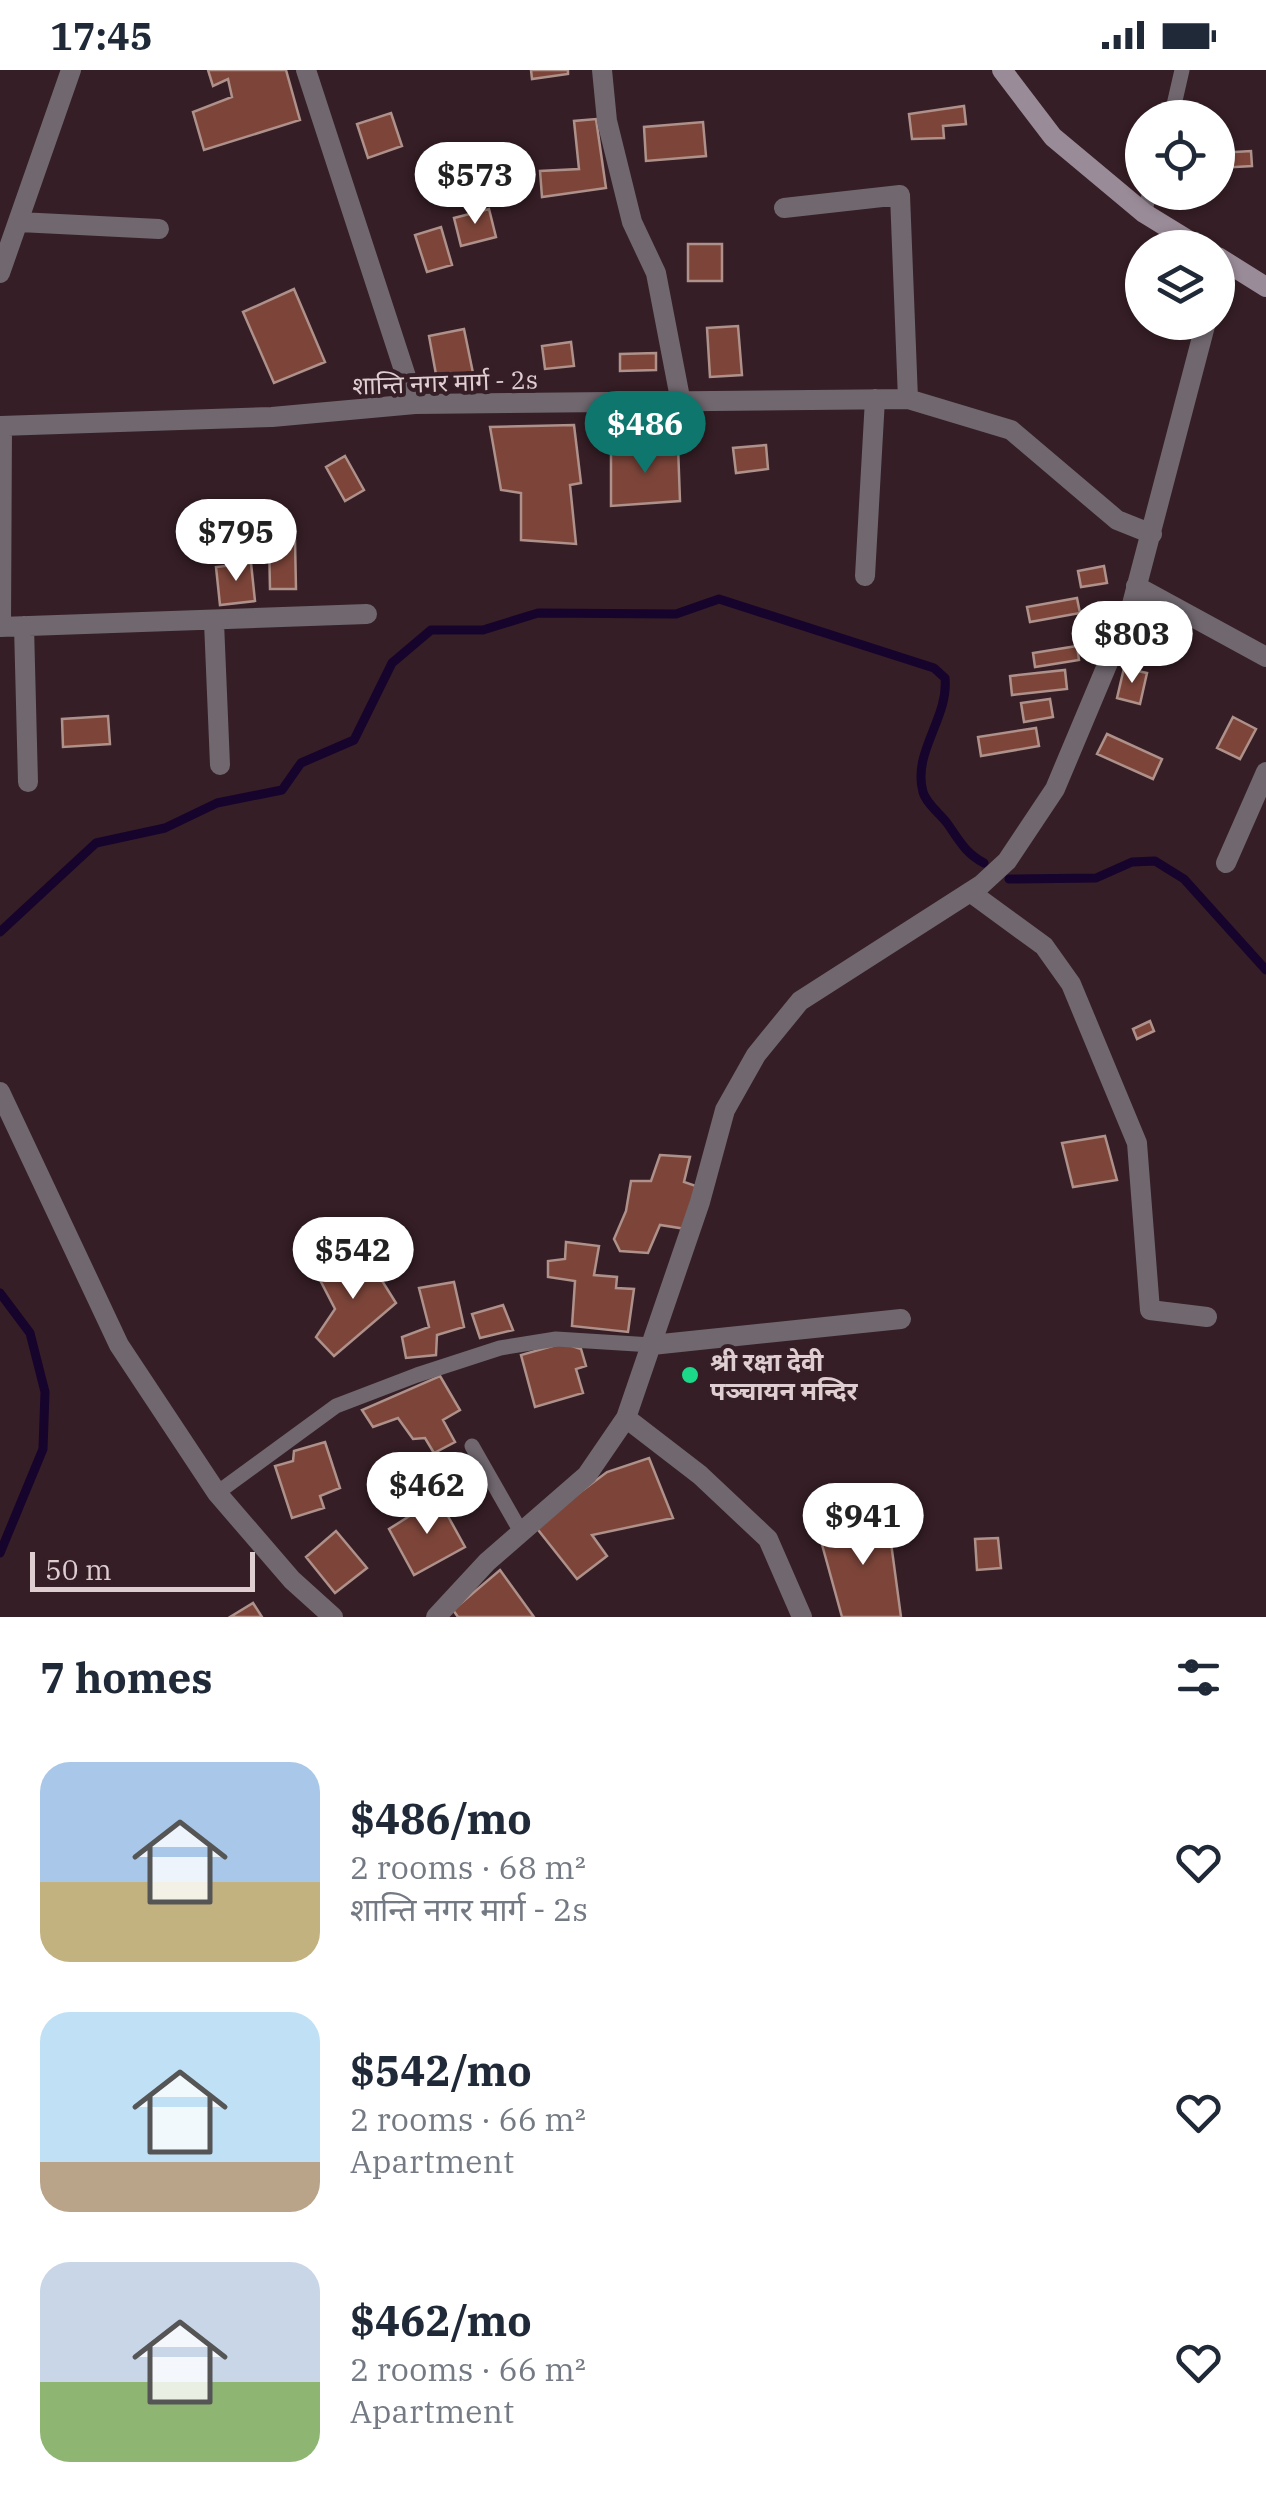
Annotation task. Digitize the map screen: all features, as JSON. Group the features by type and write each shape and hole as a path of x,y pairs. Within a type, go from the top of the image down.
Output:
{"main road":[{"path":"1002,70 1053,136 1125,187"},
{"path":"1156,210 1180,230"},
{"path":"1235,272 1266,287"}],"street":[{"path":"0,273 71,70"},
{"path":"306,70 415,404"},
{"path":"602,70 607,122 632,222 656,273 681,403"},
{"path":"784,208 900,196 908,399"},
{"path":"19,222 159,229"},
{"path":"436,1617 586,1474 626,1418 725,1110 756,1054 800,1002 970,892 1007,862 1055,789 1132,608 1201,340"},
{"name":"शान्ति नगर मार्ग - 2s","path":"1,426 272,418 415,404 908,399 1011,430 1117,520 1152,534"},
{"path":"865,576 876,400"},
{"path":"1,426 0,626 367,614"},
{"path":"1136,586 1266,658"},
{"path":"214,622 220,765"},
{"path":"24,626 28,782"},
{"path":"1226,863 1266,772"},
{"path":"970,892 1044,946 1070,984 1137,1143 1150,1310 1207,1317"},
{"path":"0,1092 119,1344 217,1492 292,1580 333,1617"},
{"path":"652,1345 901,1319"},
{"path":"626,1418 700,1474 768,1539 802,1617"}],"lane":[{"path":"1175,100 1182,70"},
{"path":"217,1492 336,1406 417,1375 500,1348 556,1339 652,1345"},
{"path":"472,1446 521,1532"}],"building":[{"path":"208,70 286,70 300,120 204,150 193,112 232,97 228,79 213,86"},
{"path":"531,70 568,70 568,74 532,79"},
{"path":"964,106 966,124 943,126 944,138 912,139 909,114"},
{"path":"391,113 402,146 368,158 357,124"},
{"path":"596,119 606,188 542,197 540,171 579,169 574,121"},
{"path":"703,122 706,156 646,161 644,127"},
{"path":"1251,151 1252,166 1235,167 1235,152"},
{"path":"489,209 496,237 461,246 454,218"},
{"path":"441,227 452,265 427,272 415,235"},
{"path":"688,244 722,244 722,281 688,281"},
{"path":"294,289 325,362 274,383 243,312"},
{"path":"738,326 742,375 710,377 707,328"},
{"path":"464,329 473,373 437,380 429,336"},
{"path":"571,342 574,366 545,369 542,346"},
{"path":"656,353 656,370 620,371 620,354"},
{"path":"574,425 581,483 570,485 576,544 521,540 521,493 501,490 490,427"},
{"path":"766,445 768,469 736,473 733,448"},
{"path":"678,446 680,501 611,506 611,450"},
{"path":"345,456 364,490 345,501 326,467"},
{"path":"295,540 296,589 270,589 269,541"},
{"path":"251,563 255,601 220,605 216,567"},
{"path":"1104,566 1107,583 1081,587 1078,571"},
{"path":"1077,598 1080,613 1030,622 1027,607"},
{"path":"1077,646 1079,660 1035,667 1033,653"},
{"path":"1124,668 1147,673 1140,704 1117,698"},
{"path":"1065,670 1067,689 1012,695 1010,676"},
{"path":"1050,699 1053,717 1024,722 1021,703"},
{"path":"108,716 110,744 63,747 62,719"},
{"path":"1233,717 1256,729 1240,759 1217,748"},
{"path":"1036,728 1039,746 981,756 978,737"},
{"path":"1107,734 1162,759 1153,779 1097,754"},
{"path":"1150,1021 1154,1031 1137,1039 1133,1029"},
{"path":"1105,1136 1117,1180 1073,1187 1062,1143"},
{"path":"660,1155 690,1157 684,1182 696,1186 686,1229 660,1225 648,1253 620,1251 614,1239 626,1211 631,1181 651,1181"},
{"path":"566,1242 599,1246 594,1275 617,1277 616,1288 634,1289 628,1332 572,1326 575,1281 548,1277 548,1261 565,1259"},
{"path":"364,1252 396,1303 334,1356 316,1337 335,1309 319,1278"},
{"path":"454,1282 464,1327 437,1335 436,1355 406,1358 402,1337 429,1327 419,1288"},
{"path":"503,1305 513,1330 480,1338 472,1314"},
{"path":"563,1343 581,1349 586,1366 576,1369 583,1393 535,1407 521,1355"},
{"path":"440,1376 460,1410 443,1420 455,1442 434,1453 425,1438 413,1439 398,1418 373,1427 362,1410"},
{"path":"325,1442 340,1488 320,1496 324,1508 292,1518 275,1466 293,1461 294,1451"},
{"path":"649,1458 673,1518 592,1535 607,1556 577,1579 535,1526 607,1472"},
{"path":"438,1498 465,1547 414,1575 389,1529"},
{"path":"887,1513 901,1617 842,1617 818,1530"},
{"path":"336,1531 367,1568 335,1593 306,1557"},
{"path":"998,1538 1001,1568 977,1570 975,1539"},
{"path":"500,1570 534,1617 458,1617 453,1610"},
{"path":"253,1603 262,1617 230,1617"}],"waterway":[{"path":"0,932 96,843 165,828 217,803 282,790 301,763 354,740 392,663 431,630 483,630 538,613 676,614 719,599 934,668 945,678 942,707 922,763 923,792 963,846 984,863"},
{"path":"1009,879 1096,878 1132,862 1155,861 1184,879 1266,970"},
{"path":"0,1293 30,1333 45,1392 43,1449 0,1553"}],"place":[{"name":"श्री रक्षा देवी पञ्चायन मन्दिर","path":"690,1375"}]}
